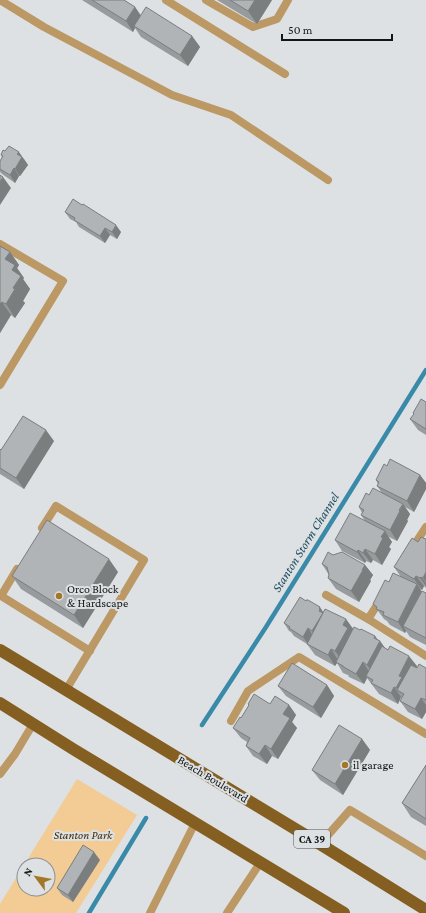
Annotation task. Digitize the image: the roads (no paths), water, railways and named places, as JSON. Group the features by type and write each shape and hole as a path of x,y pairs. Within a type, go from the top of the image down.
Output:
{"main road":[{"name":"Beach Boulevard","path":"0,650 426,910"},
{"path":"0,704 341,912"}],"lane":[{"path":"0,0 44,26 172,95 231,115 328,180"},
{"path":"166,0 286,74"},
{"path":"206,0 253,27 277,19 288,0"},
{"path":"0,244 63,281 0,385"},
{"path":"36,538 56,506 144,560 66,690"},
{"path":"409,554 426,528"},
{"path":"20,564 1,596 90,651"},
{"path":"368,619 384,593"},
{"path":"326,595 368,619 426,656"},
{"path":"231,721 248,691 299,657 426,734"},
{"path":"0,774 15,754 33,724"},
{"path":"320,844 350,810 426,856"},
{"path":"150,913 196,824"},
{"path":"227,913 260,863"}],"waterway":[{"name":"Stanton Storm Channel","path":"202,725 266,627 426,370"},
{"name":"Stanton Storm Channel","path":"89,913 146,818"}],"place":[{"name":"Orco Block & Hardscape","path":"59,596"},
{"name":"il garage","path":"345,765"}],"park label":[{"name":"Stanton Park","path":"83,835"}]}
